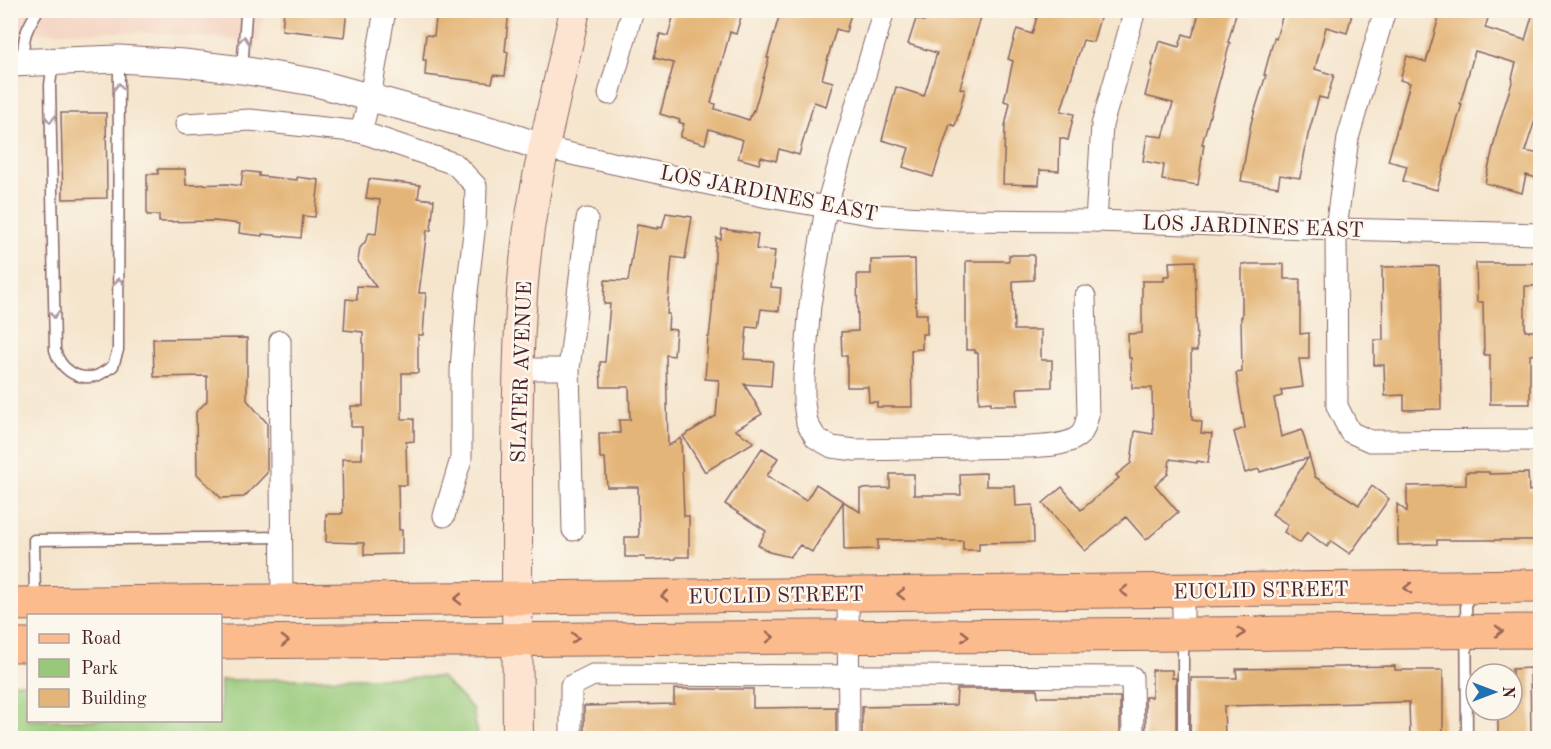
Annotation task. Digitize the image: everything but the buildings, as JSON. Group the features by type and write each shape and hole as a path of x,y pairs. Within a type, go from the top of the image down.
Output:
{"main road":[{"name":"SLATER AVENUE","path":"518,738 516,598 519,369 523,296 529,230 544,148 575,10"},
{"name":"EUCLID STREET","path":"27,607 282,601 1540,586"},
{"name":"EUCLID STREET","path":"222,642 1540,631"},
{"path":"10,645 27,645"}],"street":[{"path":"361,132 370,97 385,10"},
{"path":"609,94 633,10"},
{"path":"884,10 826,208 810,305 804,403 807,423 816,438 832,447 855,450 1028,447 1055,445 1073,440 1083,433 1088,416 1085,297"},
{"path":"1096,221 1102,125 1135,10"},
{"path":"1385,10 1348,138 1336,229 1337,406 1350,432 1370,441 1540,440"},
{"name":"LOS JARDINES EAST","path":"17,62 119,59 184,63 313,82 503,134 544,148 768,197 875,215 954,220 1096,221 1540,234"},
{"path":"186,124 250,120 361,132 455,164 476,186 475,224 461,370 461,459 444,516"},
{"path":"573,530 569,369 587,219"},
{"path":"280,341 282,601"},
{"path":"519,369 569,369"},
{"path":"1183,591 1183,634"},
{"path":"848,594 849,738"},
{"path":"571,738 572,686 593,675 848,675 1132,677 1133,738"}],"lane":[{"path":"17,62 28,25 38,10"},
{"path":"242,70 245,10"},
{"path":"53,60 50,85 55,350 58,362 68,370 80,376 96,376 113,366 118,350 119,59"},
{"path":"27,607 34,540 281,537"},
{"path":"1466,587 1467,738"},
{"path":"1183,634 1183,738"}],"shaded area":[{"path":"11,11 263,11 260,42 142,32 49,32 11,35"}],"green space":[{"path":"441,677 473,709 478,738 11,738 11,683 27,683 27,722 222,722 222,680"}]}
